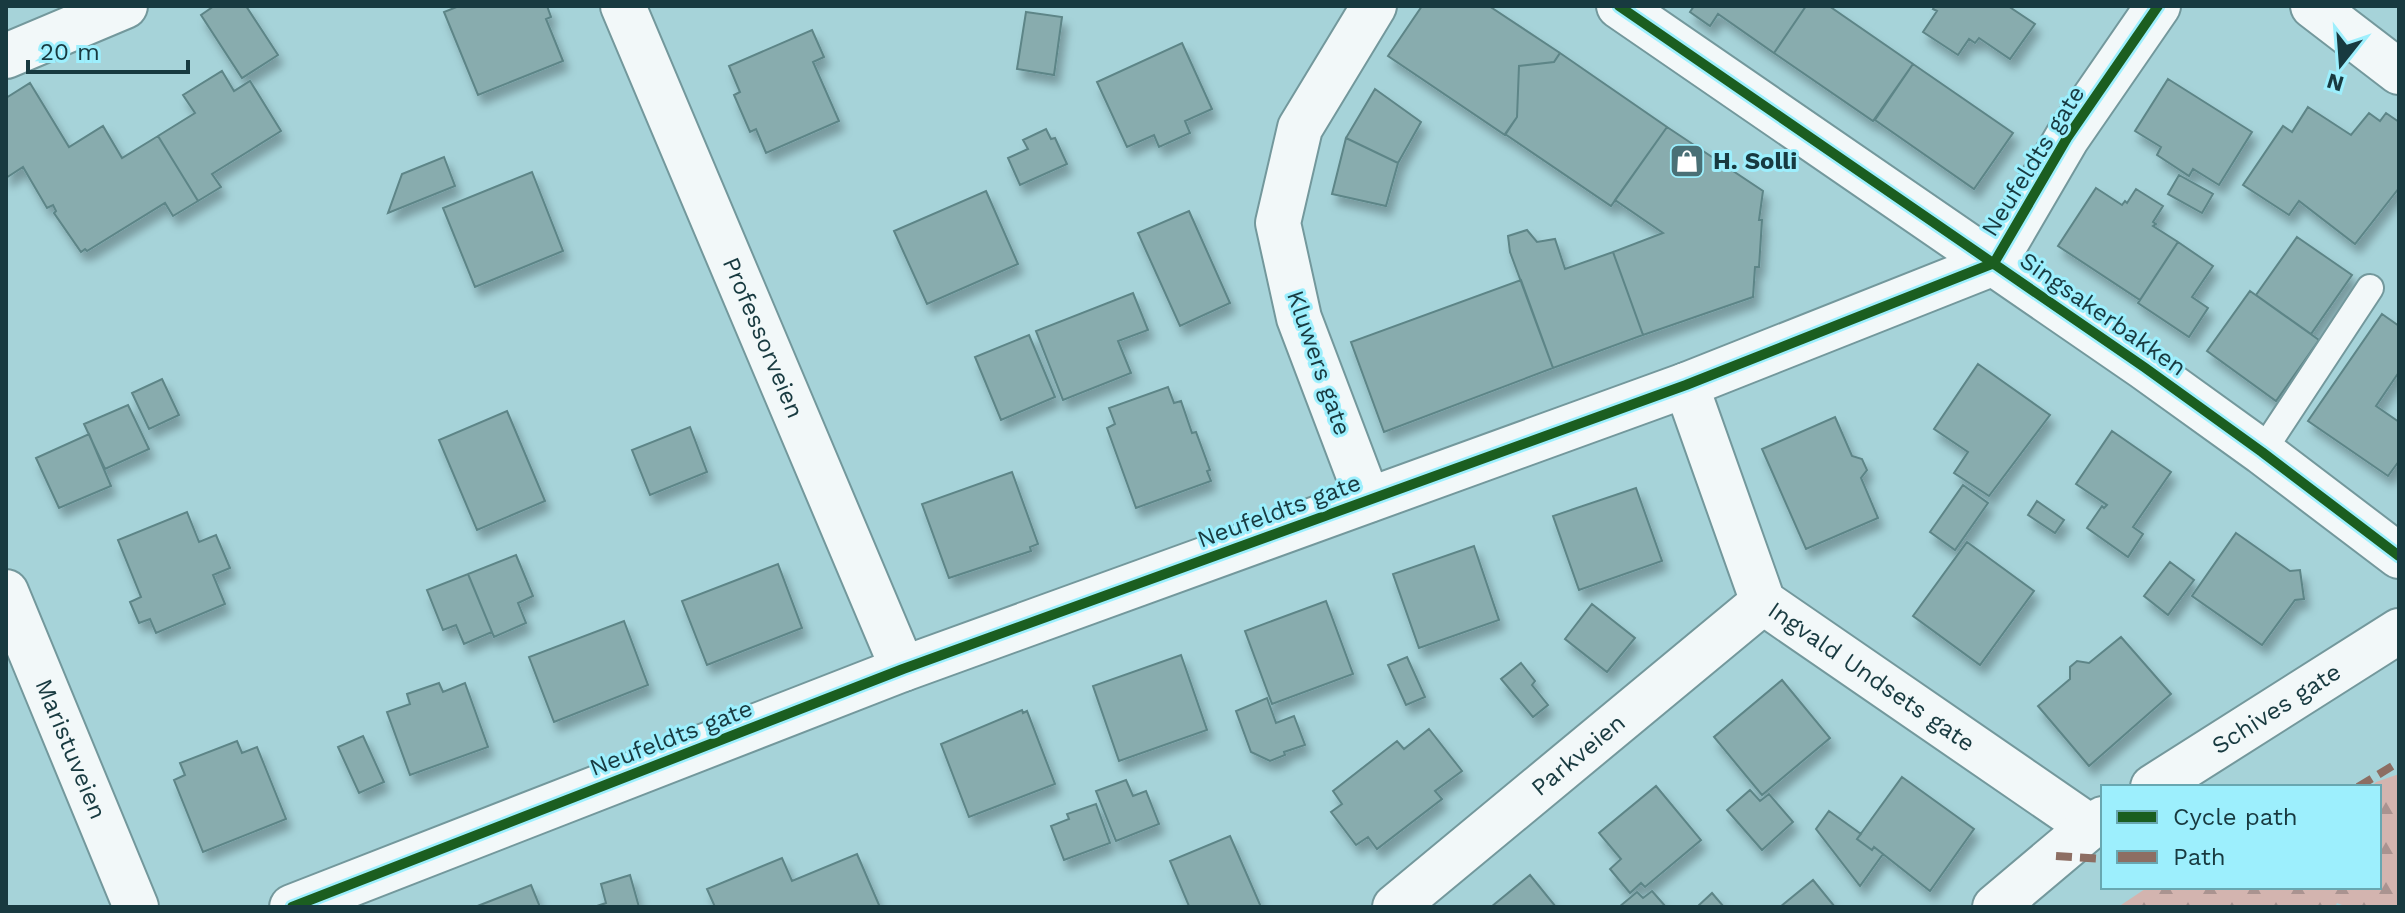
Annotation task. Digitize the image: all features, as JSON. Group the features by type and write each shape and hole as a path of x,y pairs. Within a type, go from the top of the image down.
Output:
{"street":[{"path":"6,56 125,6"},
{"name":"Professorveien","path":"623,6 903,669"},
{"name":"Kluwers gate","path":"1368,500 1299,318 1278,223 1300,128 1374,6"},
{"name":"Singsakerbakken","path":"1619,6 1994,263 2262,452 2399,556"},
{"name":"Neufeldts gate","path":"292,907 903,669 1686,385 1994,263 2067,138 2158,6"},
{"path":"2313,6 2399,72"},
{"name":"Ingvald Undsets gate","path":"1686,385 1763,602 2096,823"},
{"name":"Maristuveien","path":"6,592 136,907"},
{"name":"Parkveien","path":"1395,907 1763,602"},
{"name":"Schives gate","path":"2156,785 2399,631"},
{"path":"1995,907 2096,823"}],"lane":[{"path":"2262,452 2370,288"}],"green space":[{"path":"2399,774 2399,907 2347,907 2337,903 2335,907 2118,907 2145,889 2381,889 2381,785 2373,785"}],"building":[{"path":"214,6 246,6 278,55 242,78 201,15"},
{"path":"459,6 547,6 551,17 546,19 563,61 478,95 444,12"},
{"path":"1422,6 1489,6 1560,53 1554,62 1519,66 1517,117 1505,135 1388,56"},
{"path":"1694,6 1806,6 1774,53 1718,14 1710,26 1690,12"},
{"path":"1806,6 1829,6 1913,64 1873,121 1774,53"},
{"path":"1935,6 2008,6 2035,24 2010,59 1979,38 1975,43 1969,39 1958,55 1923,32 1937,11 1933,9"},
{"path":"1026,12 1062,17 1054,75 1017,69"},
{"path":"812,30 824,57 813,62 839,121 766,153 756,129 750,132 734,95 740,92 729,66"},
{"path":"1182,43 1212,109 1185,121 1190,133 1159,147 1154,135 1127,147 1097,82"},
{"path":"1560,53 1667,127 1611,206 1505,134 1517,117 1519,66 1554,62"},
{"path":"1913,64 2013,133 1974,189 1875,120"},
{"path":"222,71 234,91 250,81 281,131 212,174 221,187 198,201 158,136 195,113 183,95"},
{"path":"2168,79 2252,132 2219,185 2193,169 2189,176 2157,155 2161,147 2135,131"},
{"path":"30,83 69,147 103,126 122,158 158,136 198,201 173,216 165,203 81,252 54,213 53,205 47,208 23,167 6,178 6,98"},
{"path":"1375,89 1421,122 1398,163 1346,138"},
{"path":"2308,107 2351,135 2369,113 2380,121 2386,113 2399,122 2399,188 2355,244 2299,201 2289,215 2243,185 2283,126 2292,132"},
{"path":"1667,127 1763,191 1759,220 1762,220 1759,267 1755,267 1753,297 1643,335 1613,252 1663,233 1615,200"},
{"path":"1046,129 1051,139 1055,138 1067,164 1020,185 1008,158 1028,149 1023,140"},
{"path":"1346,138 1398,163 1386,206 1332,194"},
{"path":"444,157 455,186 388,213 402,174"},
{"path":"532,172 563,251 475,287 443,208"},
{"path":"2179,175 2213,194 2202,213 2168,194"},
{"path":"2096,188 2122,205 2125,201 2127,203 2136,189 2163,206 2153,226 2178,242 2140,300 2058,246"},
{"path":"986,191 1018,264 927,304 894,231"},
{"path":"1189,211 1230,303 1180,326 1138,233"},
{"path":"1527,230 1537,242 1555,239 1565,269 1613,252 1643,335 1553,368 1510,252 1508,236"},
{"path":"2297,237 2352,275 2311,334 2256,295"},
{"path":"2178,242 2213,266 2192,297 2208,308 2189,337 2138,303"},
{"path":"1521,280 1553,368 1384,432 1351,342"},
{"path":"2250,291 2319,340 2276,401 2207,351"},
{"path":"1133,293 1148,330 1118,341 1131,373 1063,400 1036,331"},
{"path":"2382,314 2399,326 2399,372 2376,406 2399,422 2399,461 2388,476 2308,421"},
{"path":"1029,335 1055,397 1001,420 975,357"},
{"path":"1978,364 2050,415 1989,496 1954,473 1968,452 1934,429"},
{"path":"162,379 179,415 149,429 132,393"},
{"path":"1168,387 1174,403 1181,401 1192,433 1196,432 1211,481 1136,508 1107,428 1115,424 1109,408"},
{"path":"128,405 149,449 105,469 84,424"},
{"path":"507,411 545,501 477,530 439,440"},
{"path":"1835,417 1852,456 1862,459 1867,470 1861,478 1878,518 1806,549 1762,449"},
{"path":"690,427 707,472 650,495 632,450"},
{"path":"2112,431 2171,472 2133,527 2143,534 2128,557 2087,528 2102,506 2107,505 2076,484"},
{"path":"89,434 111,486 59,508 36,458"},
{"path":"1012,472 1038,544 1030,547 1031,551 949,578 922,504"},
{"path":"1963,485 1988,503 1955,550 1930,532"},
{"path":"1636,488 1662,561 1579,590 1553,516"},
{"path":"2037,501 2064,520 2055,533 2028,515"},
{"path":"187,512 199,542 216,535 230,568 213,575 225,604 156,633 150,619 139,623 130,602 141,597 118,540"},
{"path":"2236,533 2290,571 2300,570 2304,599 2295,600 2262,645 2192,596"},
{"path":"1967,542 2034,591 1980,665 1913,616"},
{"path":"1474,546 1499,620 1419,648 1393,574"},
{"path":"516,555 533,596 518,603 526,623 494,637 468,574"},
{"path":"2170,562 2194,580 2168,615 2144,596"},
{"path":"778,564 802,628 707,665 682,601"},
{"path":"468,574 492,632 464,644 456,625 443,630 427,590"},
{"path":"1326,601 1353,674 1272,704 1245,631"},
{"path":"1592,604 1635,638 1607,672 1565,639"},
{"path":"624,621 648,685 554,722 529,657"},
{"path":"2121,637 2171,694 2089,766 2038,706 2070,679 2070,667 2077,661 2089,663"},
{"path":"1181,655 1207,730 1119,761 1093,686"},
{"path":"1407,657 1425,697 1406,705 1388,665"},
{"path":"1521,663 1535,681 1532,685 1548,705 1533,717 1501,679"},
{"path":"1782,680 1830,738 1762,795 1714,737"},
{"path":"439,683 443,692 465,683 488,747 410,775 387,712 410,704 407,694"},
{"path":"1267,698 1276,723 1294,716 1305,745 1270,761 1251,752 1236,711"},
{"path":"1022,710 1023,713 1027,711 1055,784 969,817 941,744"},
{"path":"1429,729 1462,771 1435,791 1442,799 1377,849 1368,837 1356,845 1331,812 1342,804 1333,791 1397,741 1404,749"},
{"path":"363,736 384,782 359,793 338,747"},
{"path":"237,741 242,753 257,747 286,819 203,852 174,780 185,775 180,763"},
{"path":"1902,777 1974,829 1930,891 1874,847 1872,850 1857,839"},
{"path":"1126,780 1133,796 1146,791 1159,824 1116,841 1096,791"},
{"path":"1656,786 1701,840 1645,887 1641,883 1630,893 1610,869 1621,859 1599,833"},
{"path":"1750,790 1760,801 1769,794 1793,822 1762,850 1727,810"},
{"path":"1096,804 1110,843 1064,860 1051,826 1069,819 1067,814"},
{"path":"1829,811 1861,834 1857,839 1883,854 1860,886 1816,829"},
{"path":"1230,836 1261,907 1185,907 1189,906 1170,861"},
{"path":"857,854 879,905 876,907 715,907 707,889 782,858 792,881"},
{"path":"630,875 639,907 594,907 606,903 601,884"},
{"path":"1530,875 1556,907 1491,907"},
{"path":"1813,880 1835,907 1780,907"},
{"path":"531,885 540,907 475,907"},
{"path":"1652,891 1666,907 1619,907 1637,892 1643,898"},
{"path":"1712,893 1724,907 1697,907"}],"marked path":[{"path":"2361,785 2399,762"},
{"path":"2056,856 2101,859"}],"cycle path":[{"path":"1619,6 2144,367 2399,556"},
{"path":"292,907 903,669 1686,385 1994,263 2067,138 2158,6"}],"place":[{"name":"H. Solli","path":"1687,161"}]}
